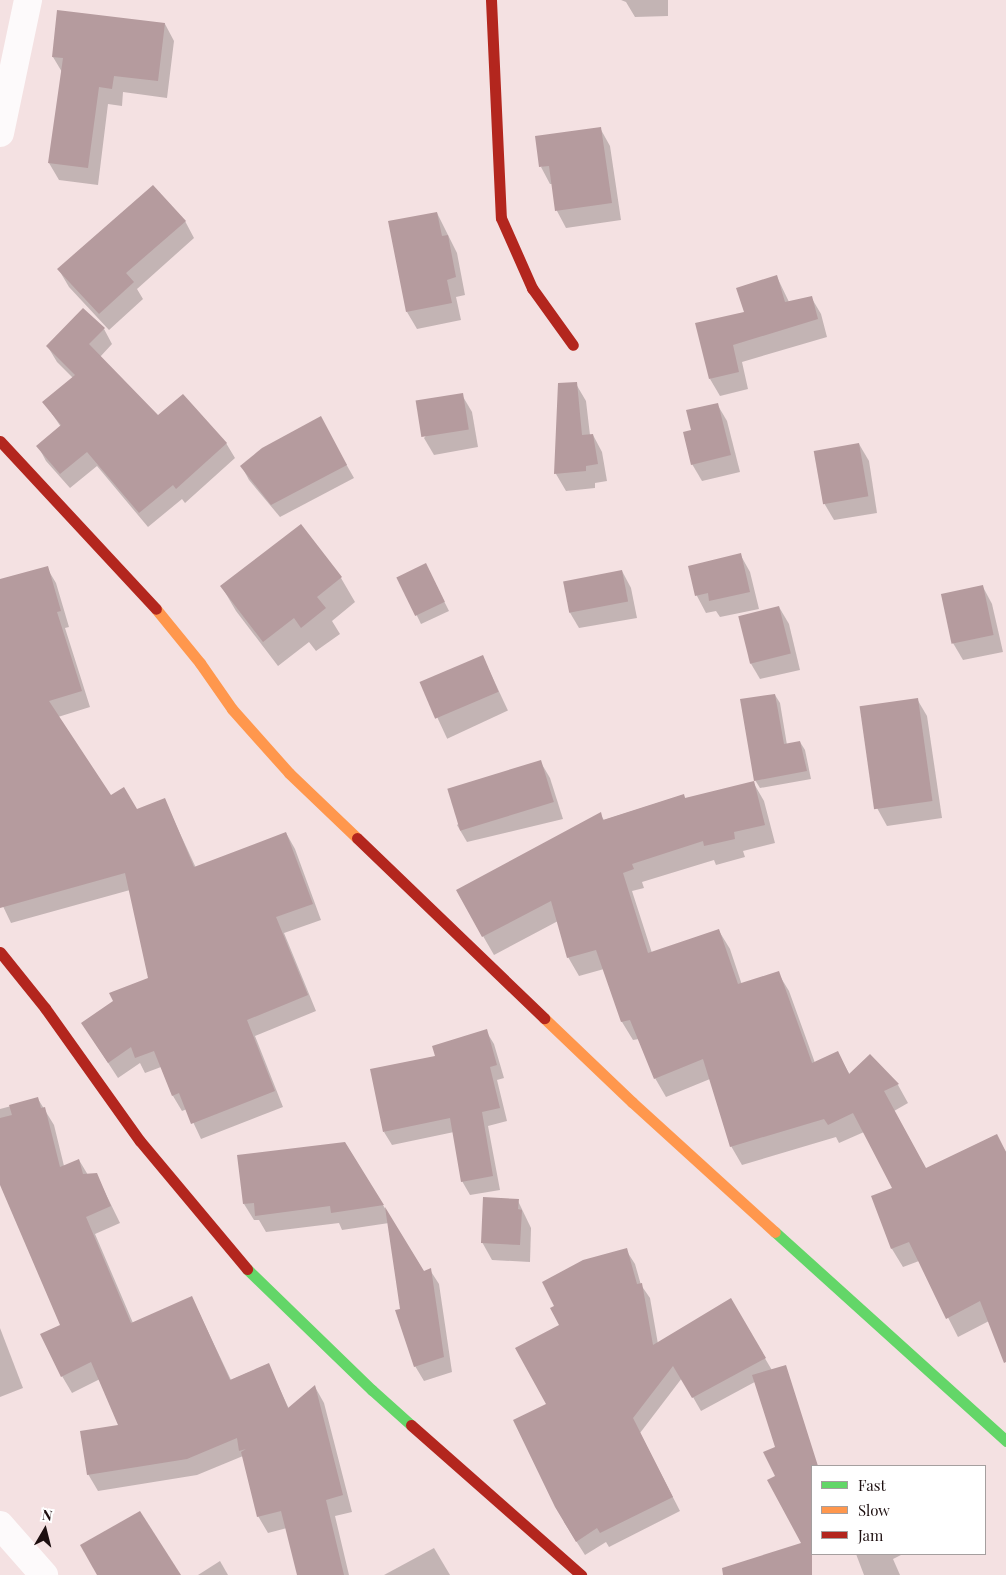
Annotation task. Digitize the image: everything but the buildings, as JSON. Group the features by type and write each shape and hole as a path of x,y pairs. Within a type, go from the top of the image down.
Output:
{"street":[{"path":"0,133 28,0"},
{"path":"491,0 501,218 532,288 573,344"},
{"path":"0,440 152,605 200,663 232,709 289,773 632,1102 1006,1441"},
{"path":"0,952 45,1008 140,1141 256,1280 372,1390 581,1575"},
{"path":"0,1525 44,1575"}],"traffic: fast":[{"path":"775,1232 1006,1441"},
{"path":"247,1269 372,1390 411,1425"}],"traffic: slow":[{"path":"156,609 200,663 232,709 289,773 357,838"},
{"path":"544,1018 632,1102 775,1232"}],"traffic: jam":[{"path":"491,0 501,218 532,288 573,345"},
{"path":"0,441 156,609"},
{"path":"357,838 544,1018"},
{"path":"0,952 45,1008 140,1141 247,1269"},
{"path":"411,1425 581,1575"}]}
